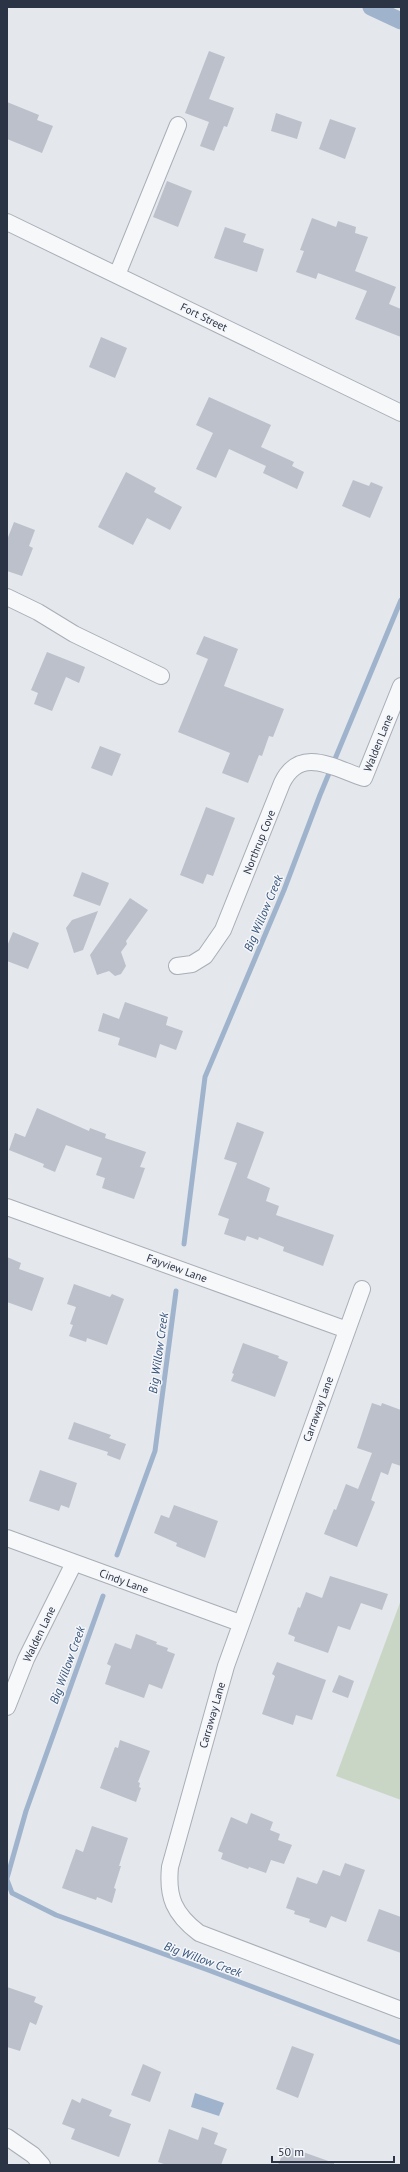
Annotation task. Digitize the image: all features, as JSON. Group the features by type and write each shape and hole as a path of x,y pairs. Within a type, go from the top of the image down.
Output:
{"street":[{"path":"117,275 178,125"},
{"name":"Fort Street","path":"7,222 401,413"},
{"path":"7,597 38,612 74,634 161,676"},
{"name":"Walden Lane","path":"358,776 401,686"},
{"name":"Northrup Cove","path":"177,966 192,964 205,956 223,930 285,776 298,764 305,762 320,762 358,776"},
{"name":"Fayview Lane","path":"7,1207 347,1330"},
{"name":"Carraway Lane","path":"362,1290 240,1623 226,1666 170,1867 169,1889 174,1905 183,1919 199,1933 401,2010"},
{"name":"Cindy Lane","path":"7,1538 240,1623"},
{"name":"Walden Lane","path":"7,1707 26,1659 74,1563"},
{"path":"7,2137 34,2155 42,2165"}],"green space":[{"path":"401,1600 401,1800 336,1776"}],"water":[{"path":"195,2093 224,2103 219,2116 191,2107"}],"building":[{"path":"209,51 225,57 209,99 234,108 227,127 224,126 214,151 200,146 209,122 185,113"},
{"path":"7,102 39,115 37,120 53,126 42,153 7,139"},
{"path":"276,113 302,122 297,139 271,131"},
{"path":"330,119 356,128 345,159 319,149"},
{"path":"167,181 192,191 178,227 153,217"},
{"path":"312,218 336,227 338,221 356,227 355,233 368,237 355,271 396,287 389,304 401,309 401,337 355,319 367,291 318,273 316,279 296,272 304,251 300,250"},
{"path":"225,227 246,234 243,242 264,249 257,272 214,258"},
{"path":"101,337 127,348 115,378 89,367"},
{"path":"209,397 271,425 261,447 294,462 292,466 304,472 297,489 263,473 266,466 229,449 216,478 196,469 213,433 196,425"},
{"path":"126,472 156,488 154,492 182,507 170,530 147,518 133,545 98,527"},
{"path":"353,480 369,486 371,482 383,487 370,518 342,506"},
{"path":"14,522 35,530 29,546 33,548 22,576 7,571 7,540"},
{"path":"204,636 238,649 224,686 284,709 273,737 269,736 262,756 259,755 248,783 222,773 230,753 178,732 208,659 196,654"},
{"path":"47,652 85,667 79,683 66,677 52,711 34,704 38,693 31,690"},
{"path":"100,746 121,754 112,776 91,768"},
{"path":"206,807 235,818 213,876 207,874 203,884 180,875"},
{"path":"82,872 109,883 100,906 73,896"},
{"path":"130,898 148,910 126,941 127,944 121,952 126,966 121,974 115,976 109,971 97,975 90,955"},
{"path":"98,911 83,950 74,953 66,928 72,920"},
{"path":"13,932 39,943 28,969 7,961 7,946"},
{"path":"125,1002 168,1017 166,1025 183,1031 176,1050 160,1044 156,1058 118,1045 120,1038 98,1031 103,1013 119,1019"},
{"path":"37,1108 89,1131 90,1128 106,1134 105,1138 146,1152 140,1167 145,1168 134,1199 102,1188 105,1178 96,1175 102,1158 66,1145 55,1172 43,1167 44,1164 9,1150 15,1133 25,1137"},
{"path":"237,1122 264,1132 247,1178 270,1188 266,1201 279,1206 276,1215 334,1235 323,1266 283,1251 284,1247 259,1237 258,1240 247,1236 245,1241 224,1234 229,1219 218,1215 237,1163 224,1159"},
{"path":"7,1257 21,1263 19,1269 44,1278 32,1311 7,1302"},
{"path":"74,1284 110,1297 112,1294 124,1299 107,1345 87,1338 86,1342 69,1336 73,1325 70,1324 76,1307 67,1304"},
{"path":"243,1343 279,1356 278,1358 288,1362 275,1397 231,1381 234,1374 232,1373"},
{"path":"372,1403 381,1406 382,1403 401,1410 401,1466 392,1463 388,1475 381,1472 371,1500 375,1502 357,1547 324,1534 334,1509 336,1510 346,1484 358,1489 372,1453 357,1448"},
{"path":"74,1422 111,1435 109,1438 126,1444 120,1460 107,1455 108,1452 68,1439"},
{"path":"40,1470 77,1483 69,1508 61,1505 59,1511 29,1501"},
{"path":"174,1505 218,1521 205,1558 176,1546 177,1543 154,1533 161,1515 169,1518"},
{"path":"330,1576 388,1594 382,1610 361,1603 350,1630 338,1626 328,1653 294,1641 295,1637 288,1634 298,1607 300,1608 306,1592 322,1598"},
{"path":"136,1634 157,1642 156,1644 168,1648 167,1651 175,1654 162,1689 149,1684 144,1698 105,1684 111,1666 107,1664 115,1643 131,1649"},
{"path":"277,1662 326,1680 312,1720 296,1715 293,1725 262,1714 275,1676 272,1674"},
{"path":"339,1675 354,1681 348,1698 332,1692"},
{"path":"120,1740 150,1751 138,1782 140,1783 139,1787 141,1788 136,1802 100,1788 115,1747 118,1748"},
{"path":"251,1813 273,1822 270,1830 280,1834 278,1840 292,1845 284,1864 271,1860 266,1873 249,1867 248,1869 221,1859 223,1853 218,1851 231,1817 247,1824"},
{"path":"92,1826 128,1838 119,1866 121,1866 114,1888 116,1889 112,1903 97,1897 96,1900 62,1888 76,1849 83,1852"},
{"path":"345,1863 365,1870 346,1922 331,1916 326,1928 309,1922 310,1919 294,1914 295,1911 286,1908 297,1877 317,1884 323,1870 340,1876"},
{"path":"379,1909 401,1917 401,1953 367,1941"},
{"path":"7,1987 36,1997 34,2002 43,2006 36,2025 30,2022 20,2051 7,2047"},
{"path":"292,2046 314,2054 298,2098 276,2089"},
{"path":"143,2064 161,2072 150,2102 131,2095"},
{"path":"82,2098 112,2110 109,2116 131,2124 119,2157 71,2139 75,2129 62,2124 72,2099 80,2103"},
{"path":"202,2127 218,2133 214,2144 227,2149 221,2165 167,2165 158,2162 169,2129 198,2140"},
{"path":"286,2146 334,2163 334,2165 278,2165"}],"waterway":[{"path":"371,7 401,21"},
{"name":"Big Willow Creek","path":"184,1244 205,1077 284,890 320,795 401,600"},
{"name":"Big Willow Creek","path":"117,1555 155,1451 176,1291"},
{"name":"Big Willow Creek","path":"7,1878 26,1811 103,1596"},
{"name":"Big Willow Creek","path":"7,1880 12,1893 56,1915 208,1970 401,2043"}]}
